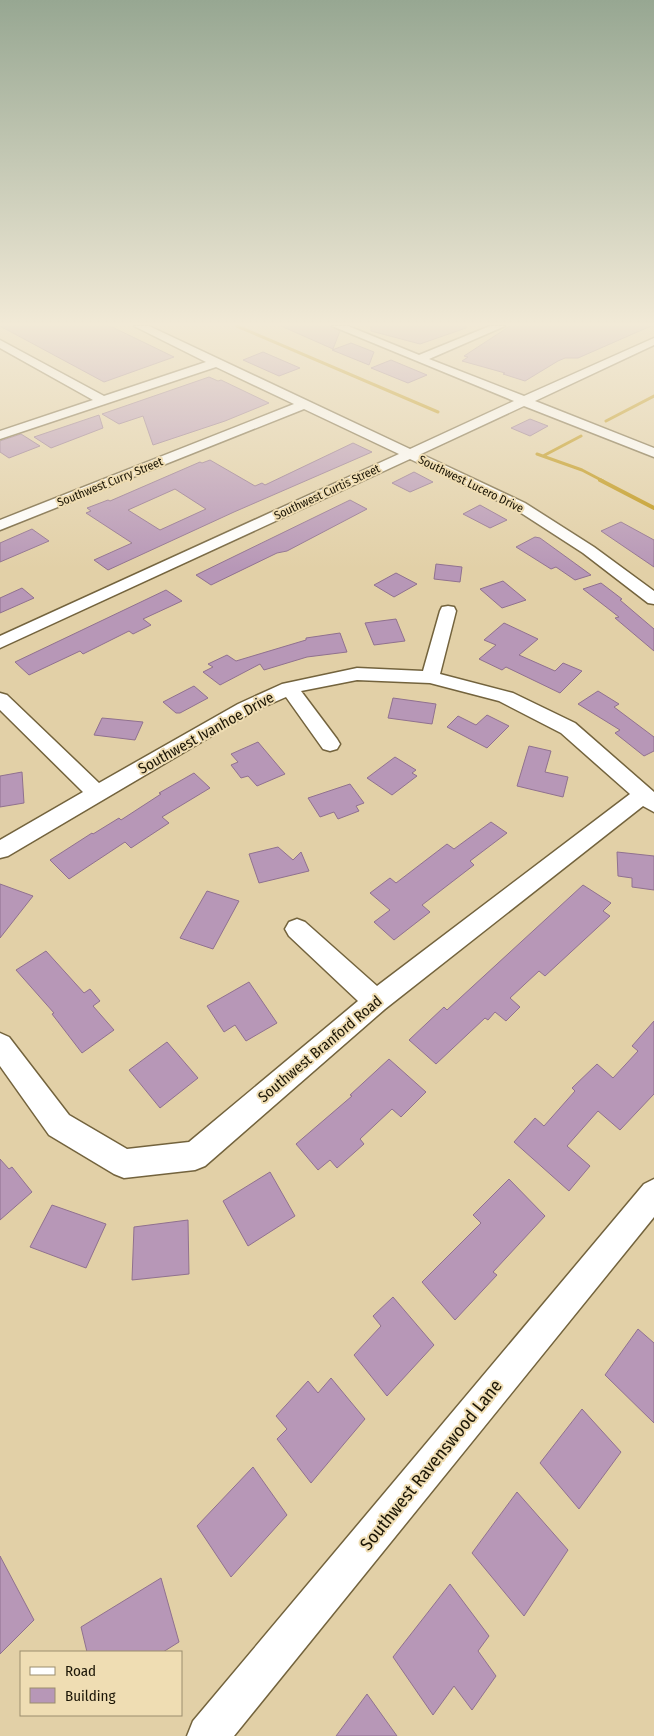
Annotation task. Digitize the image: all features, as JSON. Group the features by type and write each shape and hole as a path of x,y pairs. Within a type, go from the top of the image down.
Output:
{"street":[{"path":"0,435 82,407"},
{"name":"Southwest Curry Street","path":"0,525 298,407"},
{"name":"Southwest Lucero Drive","path":"307,407 520,506 575,539 619,570 654,599"},
{"name":"Southwest Curtis Street","path":"0,643 510,407"},
{"path":"538,407 654,453"},
{"path":"430,677 448,611"},
{"name":"Southwest Ivanhoe Drive","path":"0,850 245,708 289,688 357,674 430,677 506,697 568,728 648,800"},
{"path":"289,688 330,744"},
{"path":"0,699 97,793"},
{"name":"Southwest Branford Road","path":"0,1045 59,1125 124,1164 195,1156 376,1001 648,800"},
{"path":"297,929 376,1001"},
{"name":"Southwest Ravenswood Lane","path":"208,1736 654,1194"}],"building":[{"path":"122,407 259,407 225,421 153,445 143,416 119,424 102,414"},
{"path":"99,415 103,428 51,448 34,437"},
{"path":"530,419 548,426 530,436 511,428"},
{"path":"21,434 40,446 9,458 0,452 0,441"},
{"path":"353,443 372,452 234,512 108,570 94,560 132,543 86,513 91,511 87,508 108,500 110,501 200,462 210,460 255,486 262,483 265,485","holes":["175,489 206,509 160,530 128,510"]},
{"path":"414,472 433,482 410,492 392,483"},
{"path":"350,500 367,509 287,551 277,553 211,585 196,575"},
{"path":"480,505 507,520 490,528 463,514"},
{"path":"621,522 654,540 654,567 601,531"},
{"path":"32,529 49,541 0,562 0,543"},
{"path":"535,537 540,538 591,575 575,580 556,567 551,569 516,547"},
{"path":"436,564 462,567 460,582 434,579"},
{"path":"396,573 417,584 394,597 374,585"},
{"path":"503,581 526,600 502,608 480,589"},
{"path":"601,583 622,599 620,600 654,629 654,651 615,618 619,617 583,589"},
{"path":"22,588 34,598 0,613 0,598"},
{"path":"166,590 182,601 143,619 151,625 133,634 129,631 83,654 80,651 29,675 15,662"},
{"path":"396,619 405,641 374,645 365,623"},
{"path":"504,623 538,639 519,655 555,671 563,663 582,671 560,693 506,667 502,670 479,659 496,645 484,640"},
{"path":"340,633 347,652 307,657 264,670 260,664 220,685 203,672 213,667 208,664 227,655 236,661 306,640 306,638"},
{"path":"194,686 208,698 180,713 176,713 163,702"},
{"path":"598,691 619,704 614,707 654,737 654,751 644,756 615,733 620,730 578,704"},
{"path":"393,698 436,704 432,724 388,718"},
{"path":"487,715 509,726 487,748 447,727 458,716 476,725"},
{"path":"102,718 143,722 135,740 94,735"},
{"path":"258,742 285,774 257,786 248,776 241,778 231,765 238,762 231,754"},
{"path":"529,746 551,751 545,772 568,777 563,797 517,786"},
{"path":"395,757 416,770 412,773 417,776 392,795 367,778"},
{"path":"22,772 24,803 0,807 0,776"},
{"path":"194,773 210,788 162,817 169,823 131,848 125,842 69,879 50,860 92,833 119,818 121,820 161,794 159,793"},
{"path":"350,784 364,803 356,806 359,811 338,819 334,812 320,817 308,798"},
{"path":"491,822 507,833 470,861 474,865 422,905 430,912 394,940 374,922 390,910 370,893 390,878 396,883 447,844 454,849"},
{"path":"278,847 293,860 301,852 309,871 259,883 249,854"},
{"path":"617,852 654,856 654,890 632,887 632,878 618,876"},
{"path":"0,884 33,896 0,938"},
{"path":"583,885 611,903 603,911 610,916 545,976 539,971 510,998 520,1007 506,1021 495,1012 488,1020 485,1018 436,1064 409,1040 444,1007 447,1010"},
{"path":"207,891 239,901 213,949 180,938"},
{"path":"46,951 84,993 90,989 100,1001 93,1006 114,1030 82,1053 52,1014 54,1013 16,970"},
{"path":"249,982 277,1023 246,1041 235,1025 224,1032 207,1006"},
{"path":"654,1021 654,1094 620,1130 598,1111 567,1146 590,1166 569,1191 514,1142 535,1118 544,1126 575,1091 572,1088 597,1064 613,1078 638,1051 632,1046"},
{"path":"167,1042 198,1078 160,1108 129,1070"},
{"path":"389,1059 426,1092 401,1117 392,1109 360,1139 364,1144 337,1168 330,1160 318,1170 296,1144 352,1096 350,1095"},
{"path":"0,1159 9,1169 12,1167 32,1192 0,1220"},
{"path":"270,1172 295,1216 248,1246 223,1201"},
{"path":"509,1179 545,1216 493,1272 497,1275 455,1320 422,1282 481,1223 473,1215"},
{"path":"52,1205 106,1224 86,1268 30,1247"},
{"path":"188,1220 189,1274 132,1280 134,1227"},
{"path":"393,1297 434,1345 387,1396 354,1355 381,1326 373,1316"},
{"path":"638,1329 654,1343 654,1423 605,1375"},
{"path":"331,1378 365,1419 311,1483 277,1439 287,1429 276,1416 308,1381 318,1393"},
{"path":"582,1409 621,1452 579,1509 540,1463"},
{"path":"253,1467 287,1515 231,1577 197,1526"},
{"path":"517,1492 568,1550 524,1616 472,1553"},
{"path":"0,1556 34,1620 0,1654"},
{"path":"161,1578 179,1642 165,1651 87,1651 81,1627"},
{"path":"450,1584 489,1636 478,1651 496,1676 472,1710 454,1686 433,1715 393,1657"},
{"path":"367,1694 397,1736 336,1736"}],"waterway":[{"path":"426,407 438,412"},
{"path":"606,421 633,407"},
{"path":"543,456 581,436"},
{"path":"537,454 582,470 603,481"},
{"path":"600,480 654,508"}]}
